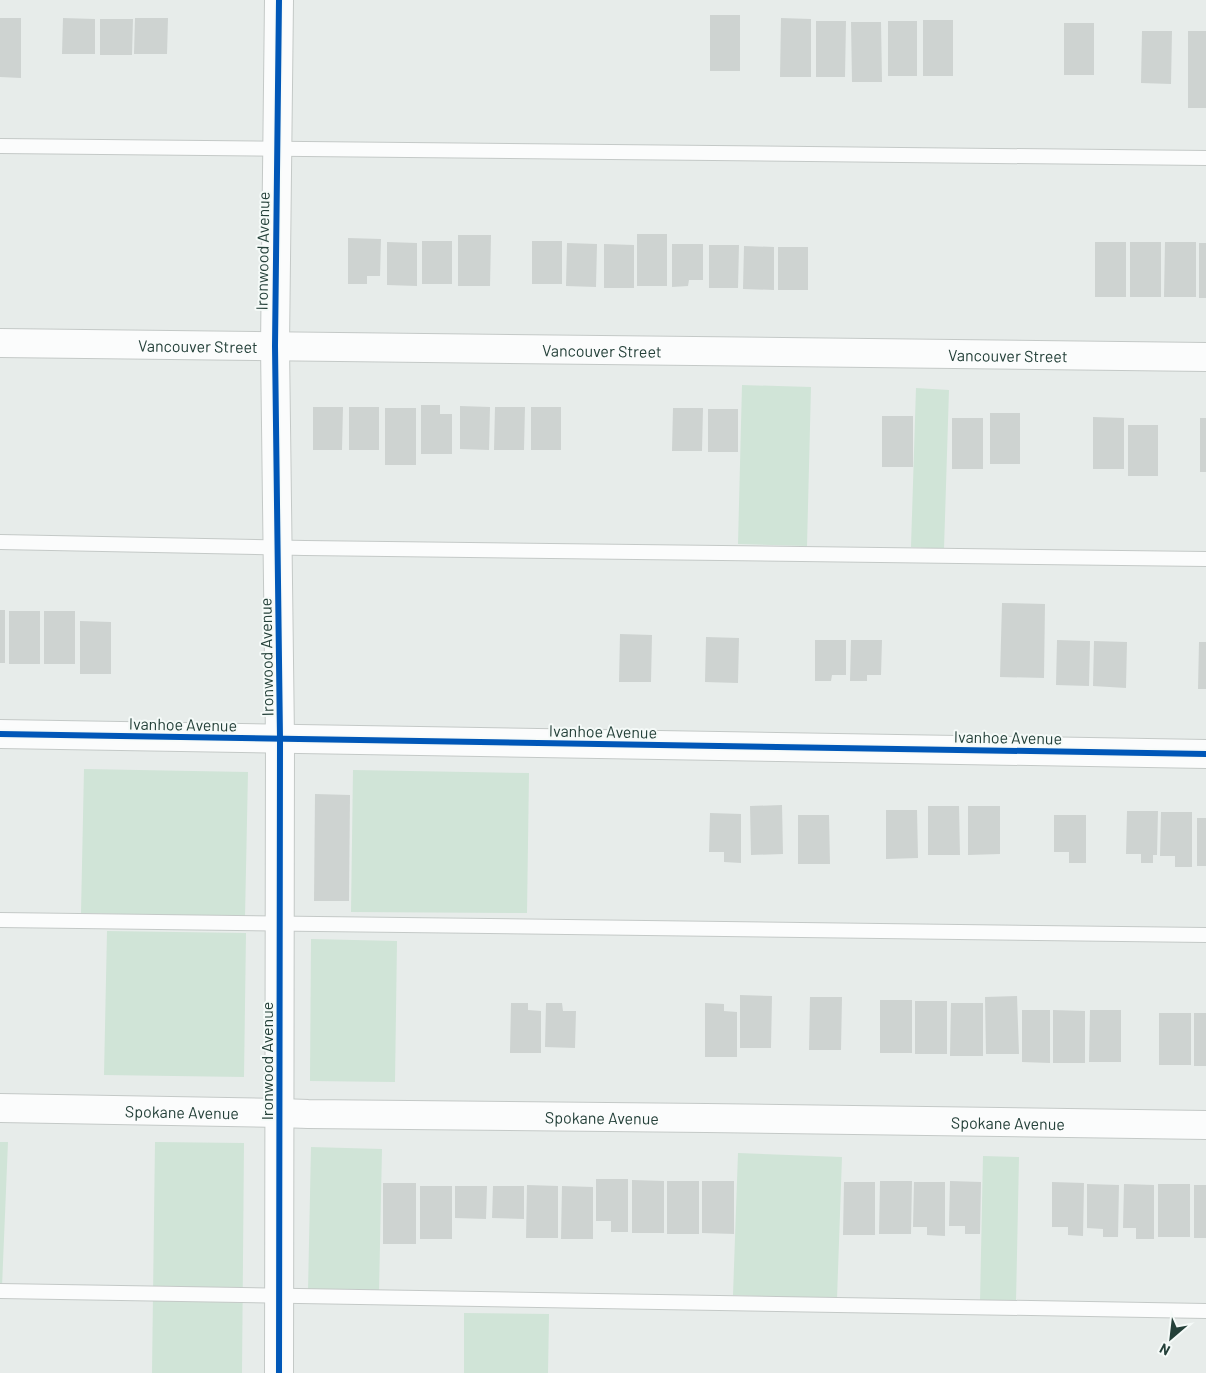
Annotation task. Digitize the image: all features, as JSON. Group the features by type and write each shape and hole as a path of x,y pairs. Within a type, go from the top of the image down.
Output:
{"street":[{"name":"Ironwood Avenue","path":"279,0 275,346 280,739 279,1373"},
{"name":"Vancouver Street","path":"0,343 1206,357"},
{"name":"Ivanhoe Avenue","path":"0,734 1206,754"},
{"name":"Spokane Avenue","path":"0,1108 308,1114 1206,1125"}],"lane":[{"path":"0,146 1206,158"},
{"path":"0,542 1206,559"},
{"path":"0,920 1206,935"},
{"path":"0,1291 1206,1311"}],"green space":[{"path":"742,385 811,387 807,546 738,544"},
{"path":"916,388 949,390 944,549 911,547"},
{"path":"84,769 248,772 245,917 81,913"},
{"path":"353,770 529,773 527,913 351,912"},
{"path":"107,931 246,933 244,1077 104,1075"},
{"path":"311,939 397,941 395,1082 310,1081"},
{"path":"0,1142 8,1142 2,1287 0,1287"},
{"path":"155,1142 244,1143 242,1373 152,1373"},
{"path":"311,1147 382,1149 379,1292 308,1291"},
{"path":"738,1153 842,1157 837,1299 733,1295"},
{"path":"983,1156 1019,1157 1016,1303 980,1302"},
{"path":"464,1313 549,1314 548,1373 464,1373"}],"building":[{"path":"710,15 740,15 740,71 710,71"},
{"path":"0,18 21,18 21,78 0,77"},
{"path":"63,18 95,19 95,54 62,54"},
{"path":"135,18 168,18 167,54 134,54"},
{"path":"781,18 811,19 811,77 780,77"},
{"path":"100,19 133,19 132,55 100,55"},
{"path":"923,20 953,20 953,76 923,76"},
{"path":"816,21 846,21 845,77 816,77"},
{"path":"888,21 917,21 917,76 888,76"},
{"path":"851,22 881,22 882,82 852,82"},
{"path":"1064,23 1094,23 1094,75 1064,75"},
{"path":"1142,31 1172,31 1171,84 1141,83"},
{"path":"1188,31 1206,31 1206,108 1188,108"},
{"path":"637,234 667,234 667,286 637,286"},
{"path":"458,235 491,235 490,286 458,286"},
{"path":"348,238 381,239 380,276 367,276 367,284 348,284"},
{"path":"422,241 452,241 452,284 422,284"},
{"path":"532,241 562,241 562,284 532,284"},
{"path":"387,242 417,243 417,286 387,285"},
{"path":"1095,242 1126,242 1126,297 1095,297"},
{"path":"1130,242 1161,242 1161,297 1130,297"},
{"path":"1165,242 1196,242 1196,297 1164,297"},
{"path":"567,243 597,244 596,287 566,286"},
{"path":"1199,243 1206,243 1206,298 1199,298"},
{"path":"604,244 634,245 634,288 604,288"},
{"path":"672,244 703,244 703,280 689,280 688,286 672,287"},
{"path":"709,245 739,245 738,288 709,288"},
{"path":"744,246 774,247 774,290 743,289"},
{"path":"778,247 808,247 808,290 778,290"},
{"path":"421,405 440,405 440,414 452,414 452,454 421,454"},
{"path":"460,406 490,407 489,450 460,449"},
{"path":"313,407 343,407 342,450 313,450"},
{"path":"349,407 379,407 379,450 349,450"},
{"path":"495,407 525,407 524,450 494,450"},
{"path":"531,407 561,407 561,450 531,450"},
{"path":"385,408 416,408 416,465 385,465"},
{"path":"673,408 703,408 702,451 672,451"},
{"path":"708,409 738,409 738,452 708,452"},
{"path":"990,413 1020,413 1020,464 990,464"},
{"path":"882,416 913,416 913,467 882,467"},
{"path":"1093,417 1124,418 1124,469 1093,469"},
{"path":"952,418 983,418 983,469 952,469"},
{"path":"1200,418 1206,418 1206,472 1200,472"},
{"path":"1128,425 1158,425 1158,476 1128,476"},
{"path":"1002,603 1045,604 1044,678 1000,677"},
{"path":"0,610 5,610 5,663 0,663"},
{"path":"9,611 40,611 40,664 9,664"},
{"path":"44,611 75,611 75,664 44,664"},
{"path":"80,621 111,622 111,674 80,674"},
{"path":"620,634 652,635 651,682 619,682"},
{"path":"706,637 739,638 738,683 705,682"},
{"path":"815,640 846,640 846,675 832,675 831,681 815,681"},
{"path":"851,640 882,640 881,675 867,675 867,681 850,681"},
{"path":"1057,640 1090,641 1089,686 1056,685"},
{"path":"1094,641 1127,642 1126,688 1093,686"},
{"path":"1199,642 1206,642 1206,689 1198,689"},
{"path":"315,794 350,795 349,901 314,901"},
{"path":"782,805 783,854 751,855 750,806"},
{"path":"928,806 959,806 960,855 928,855"},
{"path":"968,806 1000,806 1000,854 968,855"},
{"path":"886,810 917,810 918,858 886,859"},
{"path":"1127,811 1158,811 1157,855 1153,855 1153,863 1141,863 1141,854 1126,854"},
{"path":"1161,812 1192,812 1192,867 1175,867 1175,856 1160,856"},
{"path":"710,813 741,814 741,863 724,862 724,852 709,852"},
{"path":"798,815 829,815 830,864 798,864"},
{"path":"1054,815 1086,815 1086,863 1069,863 1069,852 1054,852"},
{"path":"1197,818 1206,818 1206,866 1197,866"},
{"path":"740,995 772,996 771,1048 740,1048"},
{"path":"1017,996 1019,1054 986,1054 985,997"},
{"path":"810,997 842,997 841,1050 809,1050"},
{"path":"880,1000 912,1000 912,1053 880,1053"},
{"path":"915,1001 947,1001 947,1054 915,1054"},
{"path":"511,1003 528,1003 528,1010 541,1011 541,1053 510,1053"},
{"path":"546,1003 562,1003 563,1011 576,1011 575,1048 545,1047"},
{"path":"705,1003 724,1004 724,1011 737,1012 737,1057 705,1057"},
{"path":"951,1003 983,1003 983,1056 950,1056"},
{"path":"1022,1010 1050,1010 1050,1063 1022,1062"},
{"path":"1053,1010 1085,1011 1085,1063 1053,1063"},
{"path":"1090,1010 1121,1010 1121,1062 1089,1062"},
{"path":"1159,1013 1191,1013 1191,1065 1159,1065"},
{"path":"1194,1013 1206,1013 1206,1066 1194,1066"},
{"path":"596,1179 628,1179 628,1232 611,1232 611,1221 596,1221"},
{"path":"632,1180 664,1181 664,1233 632,1233"},
{"path":"667,1181 699,1181 699,1234 667,1234"},
{"path":"702,1181 734,1181 734,1234 702,1233"},
{"path":"880,1181 912,1181 911,1234 879,1234"},
{"path":"950,1181 981,1182 980,1234 965,1234 965,1226 949,1226"},
{"path":"844,1182 875,1182 875,1235 843,1235"},
{"path":"914,1182 945,1182 945,1236 927,1235 927,1227 913,1227"},
{"path":"1052,1182 1084,1183 1083,1236 1068,1235 1068,1227 1052,1227"},
{"path":"383,1183 416,1183 416,1244 383,1244"},
{"path":"1087,1184 1119,1185 1118,1237 1103,1237 1103,1229 1087,1228"},
{"path":"1124,1184 1154,1185 1154,1239 1136,1239 1136,1228 1123,1228"},
{"path":"1158,1184 1190,1184 1190,1237 1158,1237"},
{"path":"527,1185 558,1186 558,1238 526,1238"},
{"path":"1194,1185 1206,1185 1206,1238 1194,1238"},
{"path":"420,1186 452,1186 452,1239 420,1239"},
{"path":"455,1186 487,1186 486,1219 455,1218"},
{"path":"493,1186 524,1186 524,1219 492,1218"},
{"path":"562,1186 593,1187 593,1239 561,1239"}],"cycle path":[{"path":"279,0 275,346 280,739 279,1373"},
{"path":"0,734 1206,754"}]}
